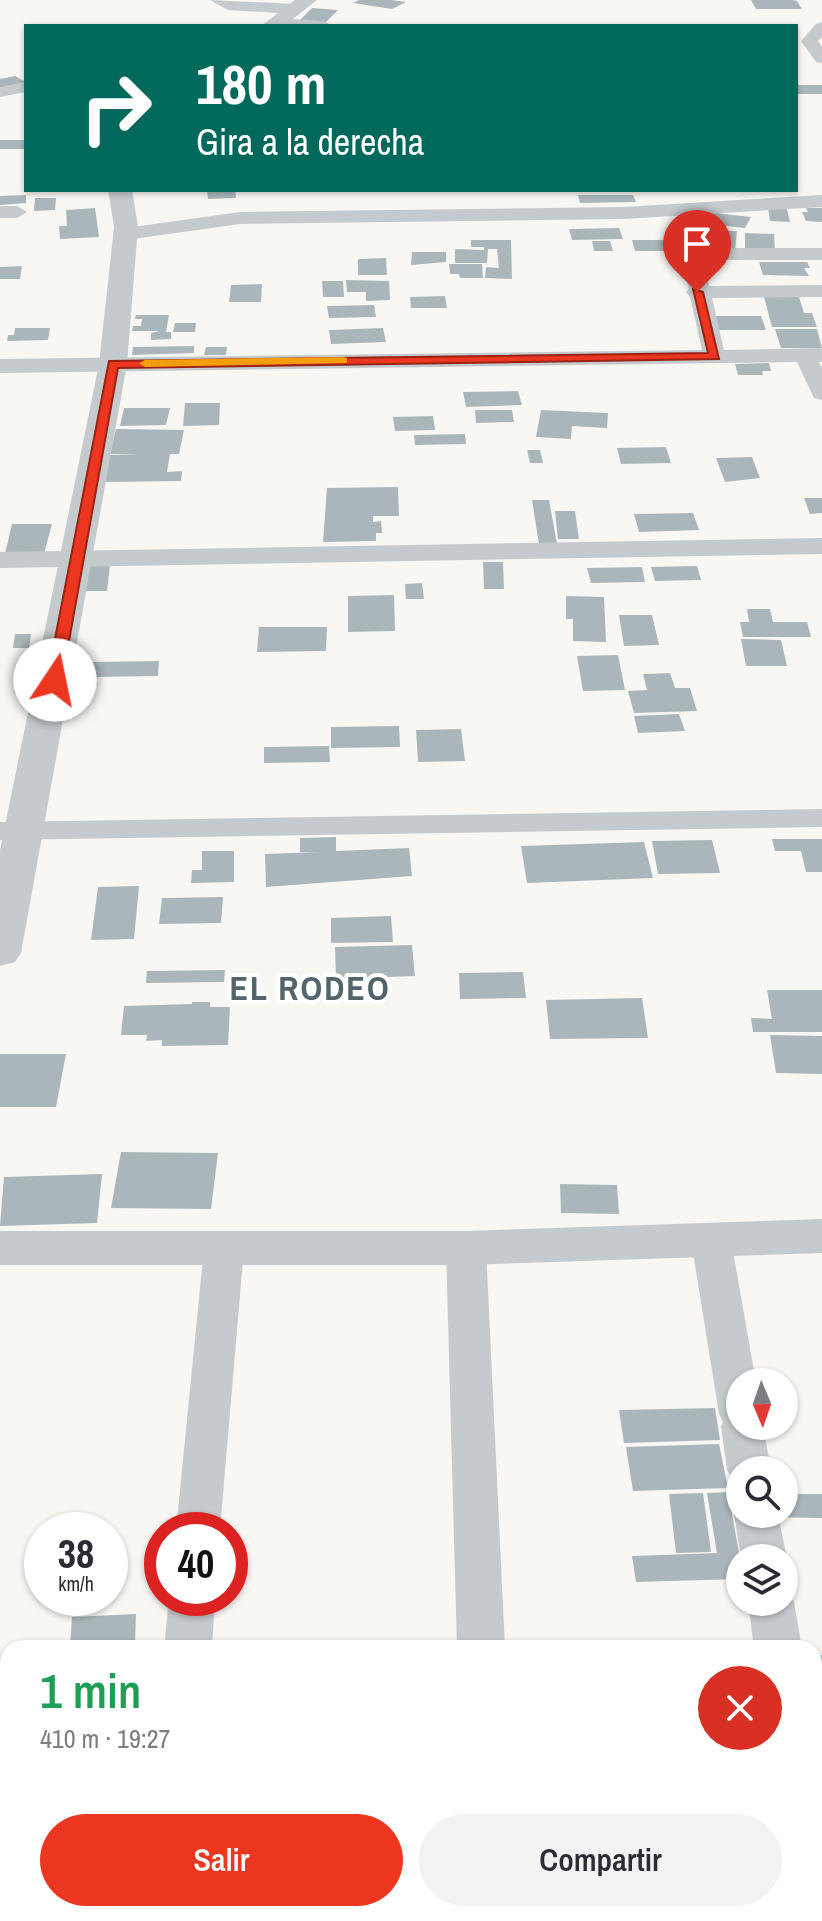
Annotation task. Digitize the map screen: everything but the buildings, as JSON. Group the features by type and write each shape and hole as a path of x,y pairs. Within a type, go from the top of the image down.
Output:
{"street":[{"path":"218,0 228,5 301,4"},
{"path":"274,24 301,4"},
{"path":"822,27 809,41 822,58"},
{"path":"0,92 24,87"},
{"path":"0,953 13,830 77,560 113,364 126,234 120,192"},
{"path":"686,232 748,197 822,201"},
{"path":"126,234 240,218 686,232 822,254"},
{"path":"686,232 697,292 715,357"},
{"path":"697,292 822,291"},
{"path":"0,366 814,356 822,393"},
{"path":"0,560 822,546"},
{"path":"13,830 822,818"},
{"path":"0,1248 466,1248 822,1236"},
{"path":"711,1240 732,1368"},
{"path":"200,1512 224,1248"},
{"path":"466,1248 481,1640"},
{"path":"189,1640 191,1616"},
{"path":"773,1616 777,1640"}],"slow traffic":[{"path":"145,363 343,360"}],"district":[{"name":"EL RODEO","path":"310,988"}],"route":[{"path":"55,680 113,364 715,357 697,292"}]}
